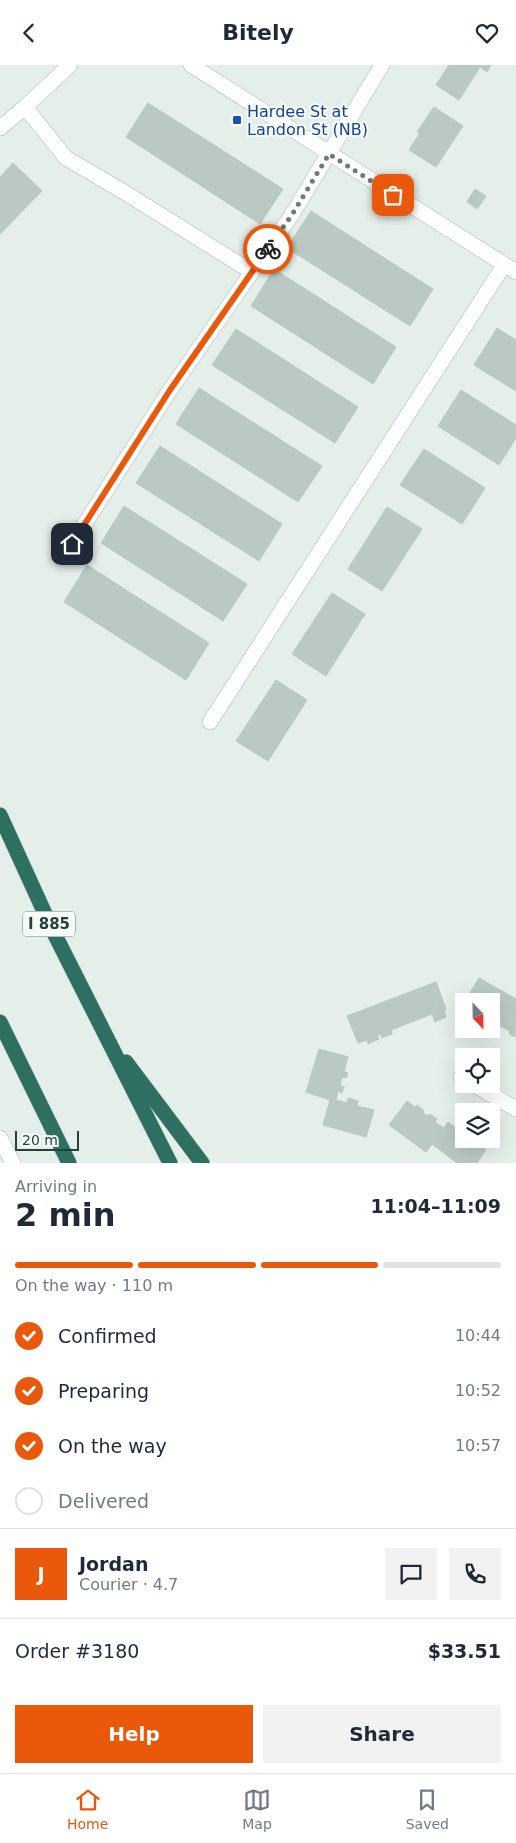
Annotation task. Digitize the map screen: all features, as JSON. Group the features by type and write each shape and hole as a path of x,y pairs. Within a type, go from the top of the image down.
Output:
{"highway":[{"name":"I 885","path":"0,815 52,929 170,1163"},
{"path":"0,1022 69,1163"},
{"path":"102,1031 202,1163"},
{"path":"24,1071 74,1163"}],"street":[{"path":"0,128 70,65"},
{"path":"191,65 510,269 210,722"},
{"path":"72,544 170,390 293,213 382,65"},
{"path":"25,107 66,158 252,272"},
{"path":"488,1093 516,1109"},
{"path":"0,1138 12,1163"}],"building":[{"path":"449,65 491,65 487,72 480,67 459,100 436,85"},
{"path":"148,103 283,189 260,224 126,137"},
{"path":"434,107 463,126 436,167 409,150 420,133 417,132"},
{"path":"13,163 42,191 0,234 0,177"},
{"path":"475,189 486,196 477,209 467,202"},
{"path":"311,211 433,289 410,326 287,248"},
{"path":"274,269 396,347 373,384 251,306"},
{"path":"497,328 516,340 516,391 474,365"},
{"path":"236,329 358,407 335,443 212,365"},
{"path":"199,388 322,466 298,502 176,424"},
{"path":"461,390 516,425 516,438 499,465 438,426"},
{"path":"160,446 282,524 259,561 136,483"},
{"path":"424,449 485,488 462,524 400,485"},
{"path":"124,506 247,584 223,621 101,543"},
{"path":"387,507 422,529 382,591 348,569"},
{"path":"87,565 209,643 186,680 64,602"},
{"path":"332,593 365,614 326,676 292,654"},
{"path":"276,680 307,700 268,761 236,741"},
{"path":"479,978 516,999 515,1037 509,1034 510,1031 500,1026 500,993 470,993"},
{"path":"436,982 446,1009 444,1010 446,1017 435,1022 432,1014 391,1030 392,1034 382,1038 381,1034 377,1036 379,1039 368,1044 367,1040 358,1043 347,1016"},
{"path":"319,1049 348,1057 344,1072 348,1073 346,1078 342,1077 340,1086 344,1087 342,1093 338,1091 336,1100 347,1103 348,1098 358,1101 357,1106 374,1110 366,1137 323,1125 330,1100 306,1092"},
{"path":"407,1101 415,1107 417,1105 428,1116 430,1114 437,1119 435,1122 444,1128 448,1122 455,1127 455,1148 483,1148 486,1150 477,1163 457,1163 432,1144 426,1152 389,1125"}],"way so far":[{"path":"268,249 293,213 329,154 393,195"}],"place":[{"name":"Hardee St at Landon St (NB)","path":"237,120"}],"route":[{"path":"72,544 170,390 268,249"}]}
